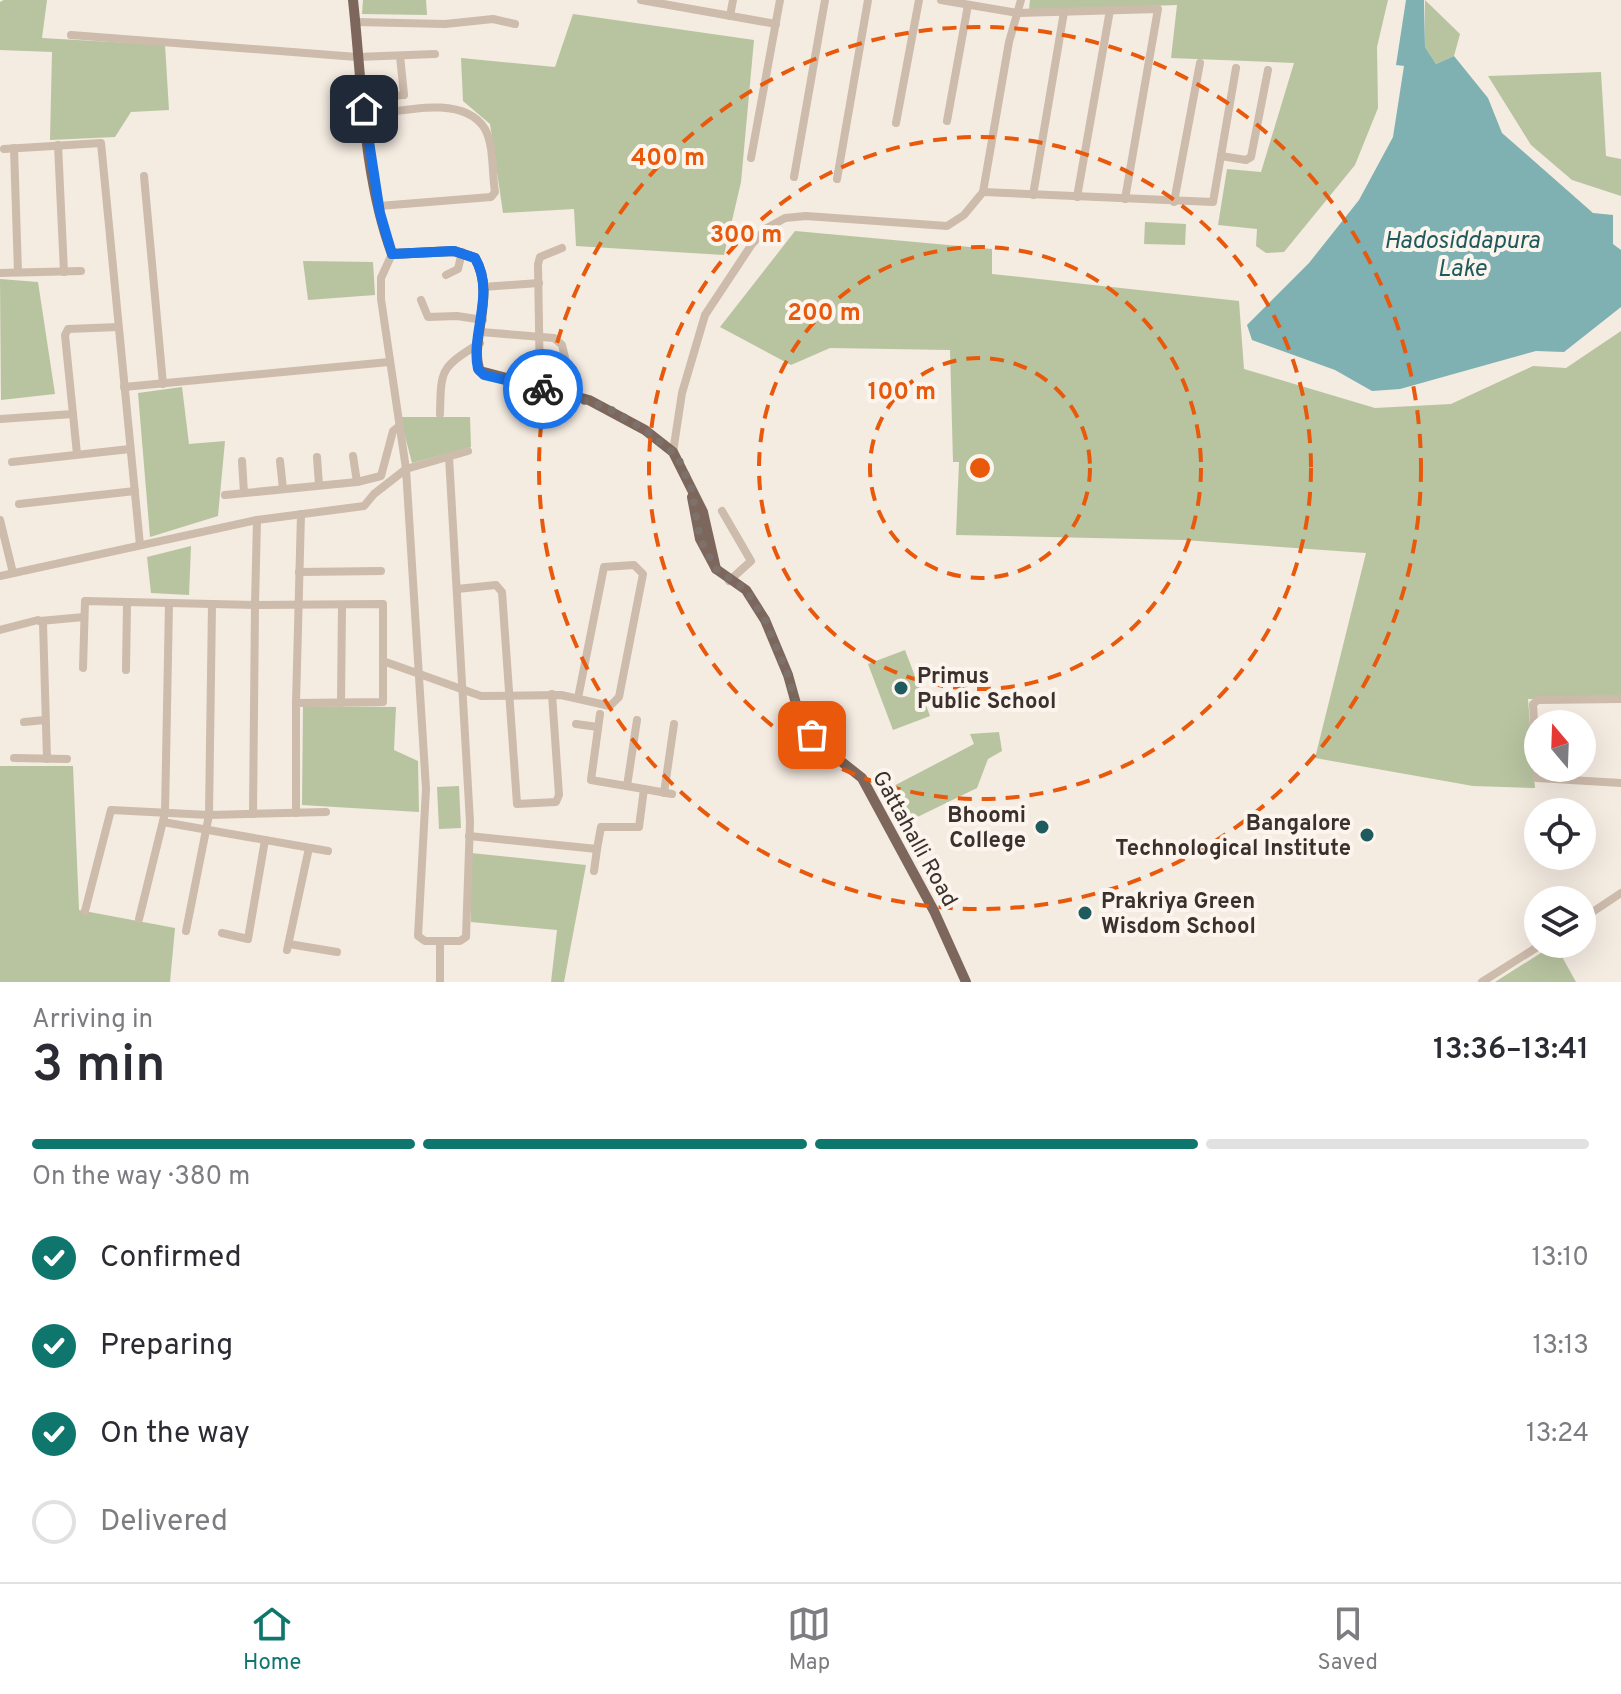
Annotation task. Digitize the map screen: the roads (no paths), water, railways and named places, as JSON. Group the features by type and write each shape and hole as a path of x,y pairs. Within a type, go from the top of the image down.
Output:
{"main road":[{"path":"353,0 362,98 379,206 392,254 462,252 478,263 483,287 476,363 480,371 606,407 645,430 673,452"},
{"name":"Gattahalli Road","path":"673,452 703,512 716,569 746,590 765,620 806,728 818,743 862,778 934,911 966,982"}],"street":[{"path":"644,0 690,4 730,16 776,24"},
{"path":"730,16 733,0"},
{"path":"751,158 780,0"},
{"path":"794,177 825,0"},
{"path":"837,179 868,0"},
{"path":"896,123 919,0"},
{"path":"941,0 1018,13 1159,10 1125,199"},
{"path":"673,452 682,393 705,315 752,244 767,228 785,218 806,216 947,226 964,215 983,192 1009,42 1021,0"},
{"path":"947,121 968,5"},
{"path":"1077,197 1110,10"},
{"path":"1033,195 1064,12"},
{"path":"356,22 445,24 493,19 515,24"},
{"path":"71,35 357,57 435,54"},
{"path":"400,56 404,95"},
{"path":"1174,202 1200,63"},
{"path":"983,192 1213,202 1236,68"},
{"path":"1221,156 1246,160 1251,157 1268,70"},
{"path":"362,98 415,94"},
{"path":"365,116 454,108 479,123 487,134 495,192 491,197 379,206"},
{"path":"18,272 9,149 101,143 140,545"},
{"path":"58,145 64,272"},
{"path":"144,176 163,384"},
{"path":"540,388 540,257 562,248"},
{"path":"446,275 458,269 462,252"},
{"path":"392,254 381,278 389,362 406,469 420,674 426,789 418,936 425,941 460,941 466,937 469,836 449,457"},
{"path":"0,273 81,271"},
{"path":"483,287 539,283"},
{"path":"421,300 428,317 457,316 481,332 541,335 560,342 567,366"},
{"path":"77,454 66,331 118,327"},
{"path":"440,414 441,375 481,332"},
{"path":"124,387 389,362"},
{"path":"0,419 73,414"},
{"path":"225,495 357,482 381,476 393,431 398,427"},
{"path":"12,462 130,449"},
{"path":"0,576 257,520 364,506 406,469 468,451"},
{"path":"353,456 357,482"},
{"path":"317,457 319,485"},
{"path":"242,461 244,493"},
{"path":"280,461 283,489"},
{"path":"19,504 135,491"},
{"path":"722,511 751,561 729,581"},
{"path":"296,813 301,514"},
{"path":"0,520 13,573"},
{"path":"253,814 257,520"},
{"path":"383,661 481,696 552,694 610,706 619,697 643,574 634,565 604,567 578,698"},
{"path":"299,572 381,571"},
{"path":"457,589 496,585 501,588 517,804 556,802 559,795 552,694"},
{"path":"83,668 85,601 383,604 383,702 296,703"},
{"path":"126,670 127,602"},
{"path":"139,919 164,817 169,603"},
{"path":"186,931 209,815 212,604"},
{"path":"341,703 342,605"},
{"path":"0,630 40,621 84,617"},
{"path":"40,621 47,759"},
{"path":"1621,699 1538,700 1533,704 1537,778 1621,783"},
{"path":"600,714 591,780 668,793 674,724"},
{"path":"24,722 45,720"},
{"path":"627,786 637,720"},
{"path":"576,724 598,727"},
{"path":"14,758 67,759"},
{"path":"594,871 601,827 638,828 644,789"},
{"path":"85,911 111,810 164,817 206,830 328,851"},
{"path":"164,817 326,812"},
{"path":"469,836 597,849"},
{"path":"222,933 248,939 265,840"},
{"path":"309,848 288,947 337,952"},
{"path":"1596,910 1621,893"},
{"path":"440,941 440,982"},
{"path":"1482,982 1524,955"}],"water":[{"name":"Hadosiddapura Lake","path":"1406,0 1424,0 1425,47 1436,64 1454,56 1488,98 1502,133 1593,213 1613,215 1613,244 1621,250 1621,307 1564,352 1536,351 1400,389 1372,391 1335,370 1252,340 1247,325 1309,263 1359,200 1393,137 1404,66 1396,65"}],"place":[{"name":"Primus Public School","path":"901,688"},
{"name":"Bhoomi College","path":"1042,827"},
{"name":"Bangalore Technological Institute","path":"1367,835"},
{"name":"Prakriya Green Wisdom School","path":"1085,913"}]}
